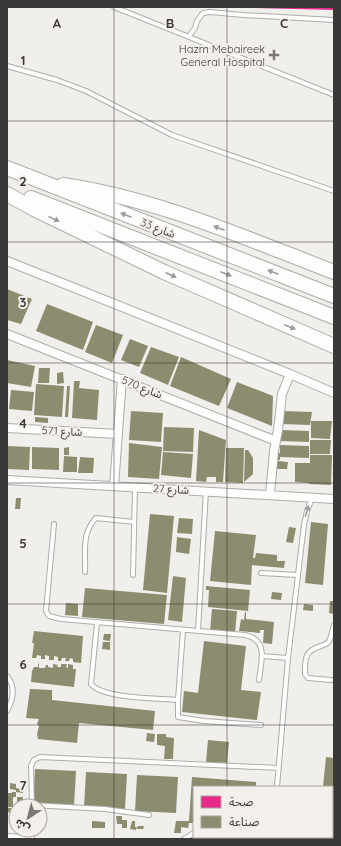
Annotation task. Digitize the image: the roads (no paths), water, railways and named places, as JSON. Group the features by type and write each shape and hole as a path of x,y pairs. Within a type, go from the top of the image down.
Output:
{"highway":[{"name":"شارع 33","path":"7,168 334,296"},
{"path":"41,182 102,191 160,207 334,272"},
{"name":"شارع 33","path":"7,189 334,317"},
{"path":"7,194 36,210 178,278 334,346"}],"street":[{"path":"7,261 334,393"},
{"name":"شارع 570","path":"7,334 276,441"},
{"path":"270,494 282,394 290,374"},
{"path":"114,486 122,379"},
{"name":"شارع 571","path":"7,428 118,434"},
{"name":"شارع 27","path":"7,480 270,494 334,499"},
{"path":"7,838 27,839"}],"lane":[{"path":"117,8 334,95"},
{"path":"189,36 200,17 204,13 210,12 334,20"},
{"path":"7,66 86,91 172,135 334,191"},
{"path":"133,575 135,487"},
{"path":"198,631 206,491"},
{"path":"277,786 288,658 304,525 312,498"},
{"path":"85,572 86,533 96,518 134,522"},
{"path":"54,524 46,611 49,616 53,618 97,623 254,637 260,644 262,656 259,680"},
{"path":"261,572 298,575"},
{"path":"97,623 91,684 94,688 109,694 178,700"},
{"path":"331,680 308,678 304,674 305,658 308,653 325,645 330,640 334,625"},
{"path":"183,630 178,716 204,721 261,725"},
{"path":"262,656 288,658"},
{"path":"7,676 12,683 13,689 12,698 7,712"},
{"path":"32,798 32,766 34,760 40,758 279,768"},
{"path":"48,806 104,809 149,815"},
{"path":"184,839 193,834"}],"place":[{"name":"Hazm Mebaireek General Hospital","path":"274,55"}]}
